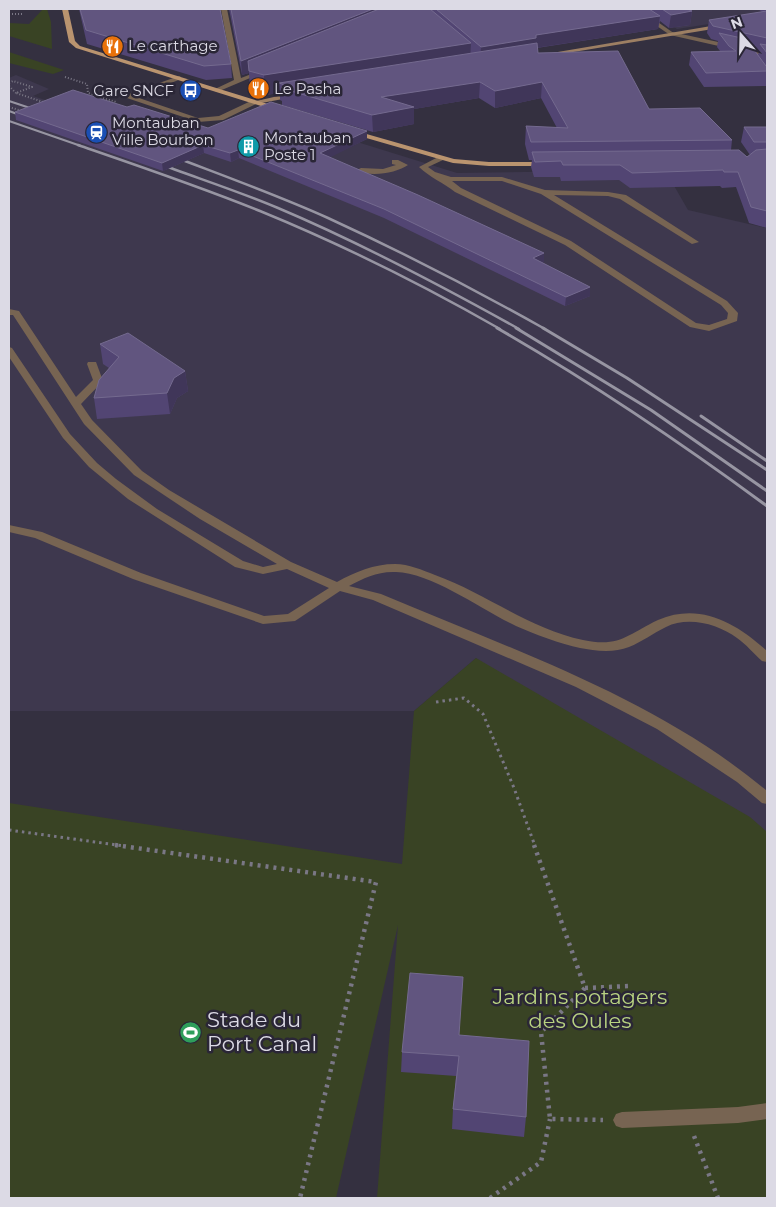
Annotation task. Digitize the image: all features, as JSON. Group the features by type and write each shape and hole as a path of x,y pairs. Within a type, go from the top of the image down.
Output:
{"main road":[{"path":"65,9 72,42 78,47 288,112"},
{"path":"345,129 440,158 489,164 558,164"}],"street":[{"path":"224,9 238,81"},
{"path":"636,9 672,34 747,50 767,58"},
{"path":"538,56 731,24"},
{"path":"747,50 767,78"},
{"path":"754,60 767,58"},
{"path":"217,90 273,67"},
{"path":"179,78 134,95 131,98 198,120 220,118 256,102 305,92"},
{"path":"394,162 423,167 440,158"},
{"path":"361,170 383,171 404,165"},
{"path":"423,167 430,174 444,179 458,190 568,243 693,325 709,328 732,321 733,313 724,303 544,192 527,185 502,179 444,179"},
{"path":"544,192 608,194 623,197 695,242"},
{"path":"9,312 16,313 88,422 138,473 204,517 288,565 338,587 378,597 581,684 662,726 742,778 767,798"},
{"path":"9,350 62,431 107,476 139,501 239,564 256,570 273,571 288,565"},
{"path":"76,403 98,381 92,364"},
{"path":"9,530 38,535 137,576 263,620 291,618 338,587 362,574 394,568 410,570 448,584 522,623 581,644 604,647 625,644 663,624 674,620 695,618 713,622 742,635 767,658"},
{"path":"622,1120 767,1111"}],"path":[{"path":"9,14 24,14"},
{"path":"65,77 87,84 88,93 115,102 122,99"},
{"path":"16,93 32,87 13,81 9,85 16,93 52,105"},
{"path":"9,107 28,113"},
{"path":"436,702 464,698 483,714 514,788 585,988"},
{"path":"9,830 376,882 300,1198"},
{"path":"490,1198 541,1162 550,1119 541,1032 585,988 630,986"},
{"path":"686,1117 718,1198"},
{"path":"550,1119 622,1120"}],"shaded area":[{"path":"646,9 767,9 767,15 677,29"},
{"path":"16,75 49,89 33,96 205,153 354,141 457,173 665,170 688,210 766,228 767,917 476,658 414,711 9,711 9,78"}],"green space":[{"path":"43,9 47,9 51,22 52,49 9,36 9,23 29,24"},
{"path":"9,52 64,70 53,74 9,63"},
{"name":"Jardins potagers des Oules","path":"476,658 750,817 767,832 767,1198 377,1198 398,925 336,1198 9,1198 9,803 402,864 414,711"}],"building":[{"path":"80,9 220,9 231,64 204,66 86,30"},
{"path":"231,9 373,9 241,61"},
{"path":"379,9 430,9 471,43 264,75 249,71 248,61"},
{"path":"436,9 649,9 660,16 536,35 536,38 481,47"},
{"path":"662,9 687,9 692,11 671,15"},
{"path":"767,11 767,38 713,26 709,20"},
{"path":"719,33 746,39 767,67 767,71 706,73 691,52 736,51 729,46"},
{"path":"537,43 538,53 618,51 649,109 700,108 732,140 531,142 526,126 568,128 542,82 495,91 480,82 381,97 414,107 372,115 281,88 287,86 279,83"},
{"path":"760,44 767,45 767,53"},
{"path":"73,90 127,107 134,105 208,128 271,102 367,131 320,153 418,195 544,253 533,258 590,287 566,297 384,209 238,150 230,153 203,145 162,163 15,112"},
{"path":"744,127 767,127 767,142 754,142"},
{"path":"767,149 767,211 751,207 738,172 724,172 723,170 632,173 620,165 563,165 561,161 535,162 532,152 739,150 747,157 756,150"},
{"path":"128,333 185,371 174,378 167,393 94,398 99,380 119,357 100,344"},
{"path":"410,973 463,977 459,1035 529,1041 526,1117 453,1109 459,1056 402,1052"}],"railway":[{"path":"9,101 39,111"},
{"path":"9,111 28,118"},
{"path":"9,121 81,146"},
{"path":"78,145 170,177 291,224 382,266 500,329"},
{"path":"172,156 328,218 438,271 545,329"},
{"path":"157,163 248,196 340,235 460,296 519,329"},
{"path":"497,328 635,413 767,506"},
{"path":"516,328 651,410 767,491"},
{"path":"543,328 627,378 767,470"},
{"path":"701,416 767,461"}],"place":[{"name":"Le carthage","path":"112,46"},
{"name":"Le Pasha","path":"258,89"},
{"name":"Gare SNCF","path":"190,91"},
{"name":"Montauban Ville Bourbon","path":"96,132"},
{"name":"Montauban Poste 1","path":"248,147"},
{"name":"Stade du Port Canal","path":"191,1032"}]}
